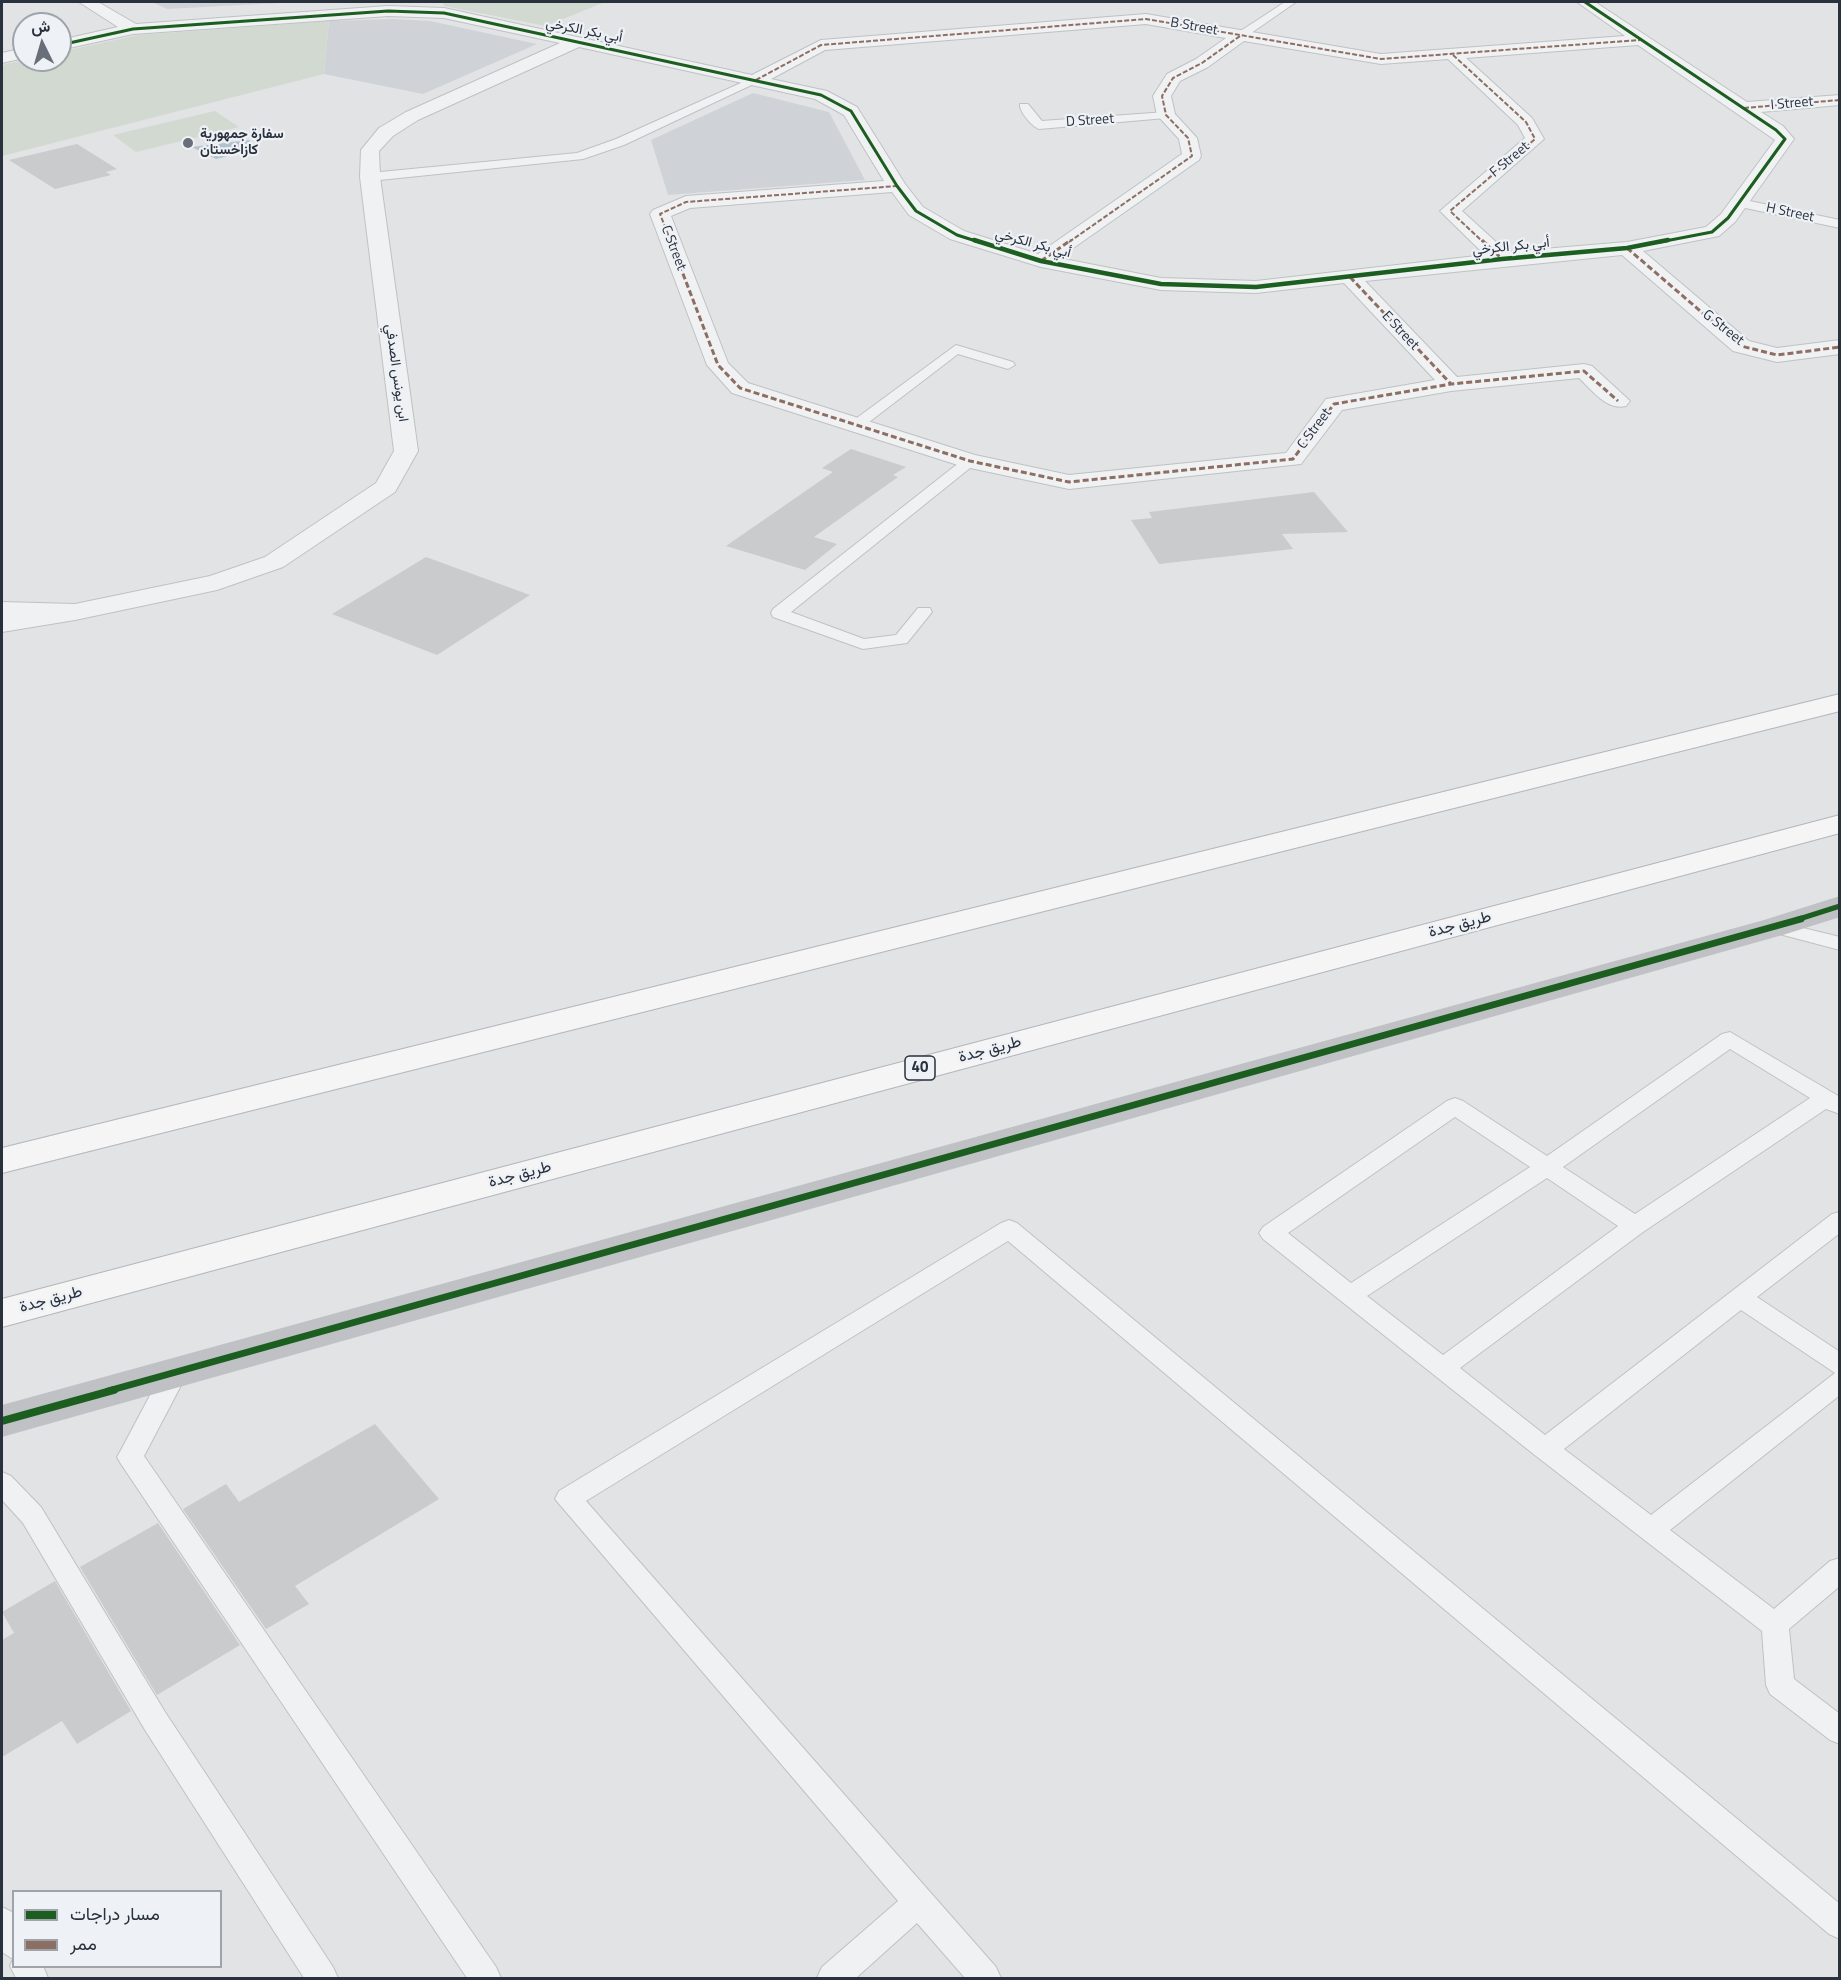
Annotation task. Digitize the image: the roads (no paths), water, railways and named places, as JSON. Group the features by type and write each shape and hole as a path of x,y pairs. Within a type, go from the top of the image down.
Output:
{"highway":[{"path":"2,1161 1839,702"},
{"name":"طريق جدة","path":"2,1313 1839,824"}],"street":[{"path":"87,2 133,28"},
{"name":"أبي بكر الكرخي","path":"72,42 133,28 412,11 444,13 821,95 851,111 897,186 916,211 957,235 1041,261 1161,284 1256,287 1502,259 1627,248 1712,232 1740,203 1785,139 1744,108 1585,2"},
{"name":"B Street","path":"756,80 821,45 1146,19 1381,59 1640,40"},
{"path":"1041,261 1192,156 1188,138 1166,116 1162,96 1173,78 1202,63 1240,36"},
{"name":"ابن يونس الصدفي","path":"75,612 217,582 274,562 387,488 406,451 370,177 370,150 386,132 412,116 577,42"},
{"name":"F Street","path":"1453,55 1526,122 1535,139 1450,211 1502,259"},
{"name":"I Street","path":"1744,108 1839,100"},
{"name":"C Street","path":"897,186 686,202 660,214 718,365 740,388 855,426 970,460 1069,482 1293,459 1334,404 1451,384 1584,371 1618,400"},
{"name":"G Street","path":"1627,248 1741,346 1777,355 1839,347"},
{"name":"E Street","path":"1350,277 1451,384"},
{"path":"2,610 75,612"},
{"path":"2,624 75,612"},
{"path":"2,1421 1775,927 1839,906"}],"lane":[{"path":"1240,36 1291,2"},
{"path":"370,177 579,156 620,142 756,80"},
{"name":"D Street","path":"1024,106 1039,125 1166,116"},
{"name":"H Street","path":"1740,203 1839,224"},
{"path":"855,426 956,349 1008,365"},
{"path":"924,612 901,639 863,645 779,613 970,460"},
{"path":"1775,927 1839,944"},
{"path":"1350,1295 1547,1167 1730,1039 1833,1103 1635,1226 1443,1368"},
{"path":"1635,1226 1455,1106 1271,1233 1545,1449 1775,1625 1780,1685 1839,1731"},
{"path":"1545,1449 1839,1220"},
{"path":"985,1978 568,1499 1009,1229 1839,1924"},
{"path":"1740,1297 1839,1365"},
{"path":"174,1374 130,1457 485,1978"},
{"path":"1652,1530 1839,1381"},
{"path":"2,1483 32,1515 155,1720 322,1978"},
{"path":"1775,1625 1839,1569"},
{"path":"833,1978 919,1902"},
{"path":"2,1922 12,1940"}],"water":[{"path":"249,140 256,149 216,159 192,147"}],"place":[{"name":"سفارة جمهورية كازاخستان","path":"188,143"}]}
